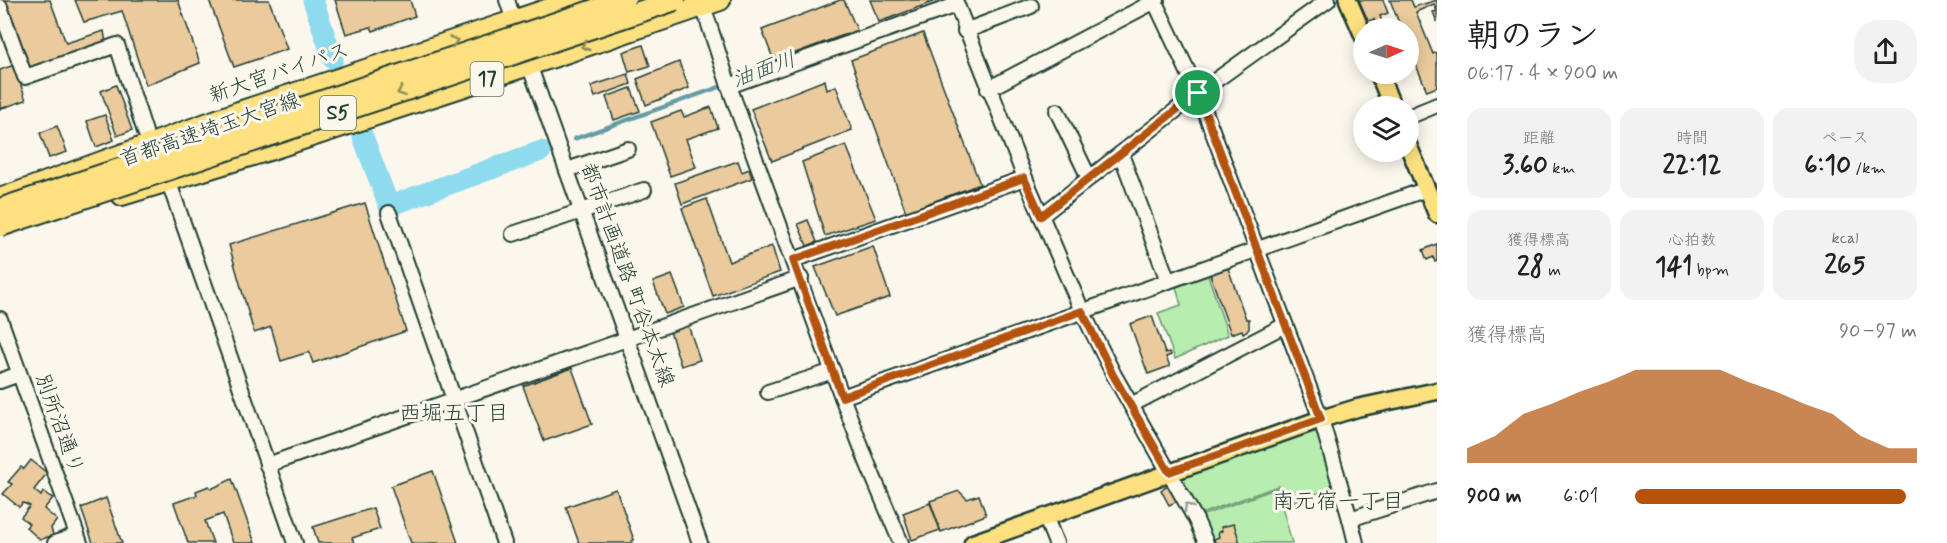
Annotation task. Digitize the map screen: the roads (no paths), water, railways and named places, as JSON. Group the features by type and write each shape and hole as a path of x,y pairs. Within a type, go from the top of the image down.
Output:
{"highway":[{"path":"519,34 576,0"},
{"name":"首都高速埼玉大宮線","path":"0,209 624,0"},
{"name":"首都高速埼玉大宮線","path":"0,226 675,0"},
{"name":"17","path":"0,235 529,65 711,3"},
{"path":"519,34 565,26 621,28 648,24"},
{"name":"新大宮バイパス","path":"0,199 239,112 360,72 438,67 519,34"},
{"path":"239,112 253,155"}],"main road":[{"path":"1348,0 1356,18"},
{"path":"1415,162 1437,214"},
{"path":"973,543 1321,419 1358,408 1437,391"}],"street":[{"name":"都市計画道路 町谷本太線","path":"507,0 700,543"},
{"path":"988,89 1155,0 1198,93 1321,419 1356,543"},
{"path":"1041,216 1198,93 1328,0"},
{"path":"729,85 956,2 965,31 1024,178 1082,311 1113,375 1169,472 1206,543"},
{"path":"711,3 729,85 801,278 842,397 901,543"},
{"path":"965,31 1031,6"},
{"path":"0,7 25,77 117,45 146,132"},
{"path":"1419,112 1437,105"},
{"path":"1057,111 1089,178"},
{"path":"567,171 628,149"},
{"path":"1121,154 1168,281"},
{"path":"793,260 1024,178"},
{"path":"168,180 295,543"},
{"path":"842,397 1427,189"},
{"path":"513,234 644,190"},
{"path":"389,213 504,543"},
{"path":"267,465 801,278"},
{"name":"別所沼通り","path":"0,319 79,539"},
{"path":"1131,405 1286,325"},
{"path":"768,392 833,371"},
{"path":"0,381 19,375"},
{"path":"1350,519 1437,491"},
{"path":"1045,516 1056,543"},
{"path":"55,543 79,539"}],"waterway":[{"name":"油面川","path":"313,0 333,59"},
{"name":"油面川","path":"574,139 725,85"},
{"name":"油面川","path":"363,137 389,206 541,151"},
{"name":"油面川","path":"394,205 395,209"}],"district":[{"name":"西堀五丁目","path":"454,414"},
{"name":"南元宿一丁目","path":"1338,502"}]}
